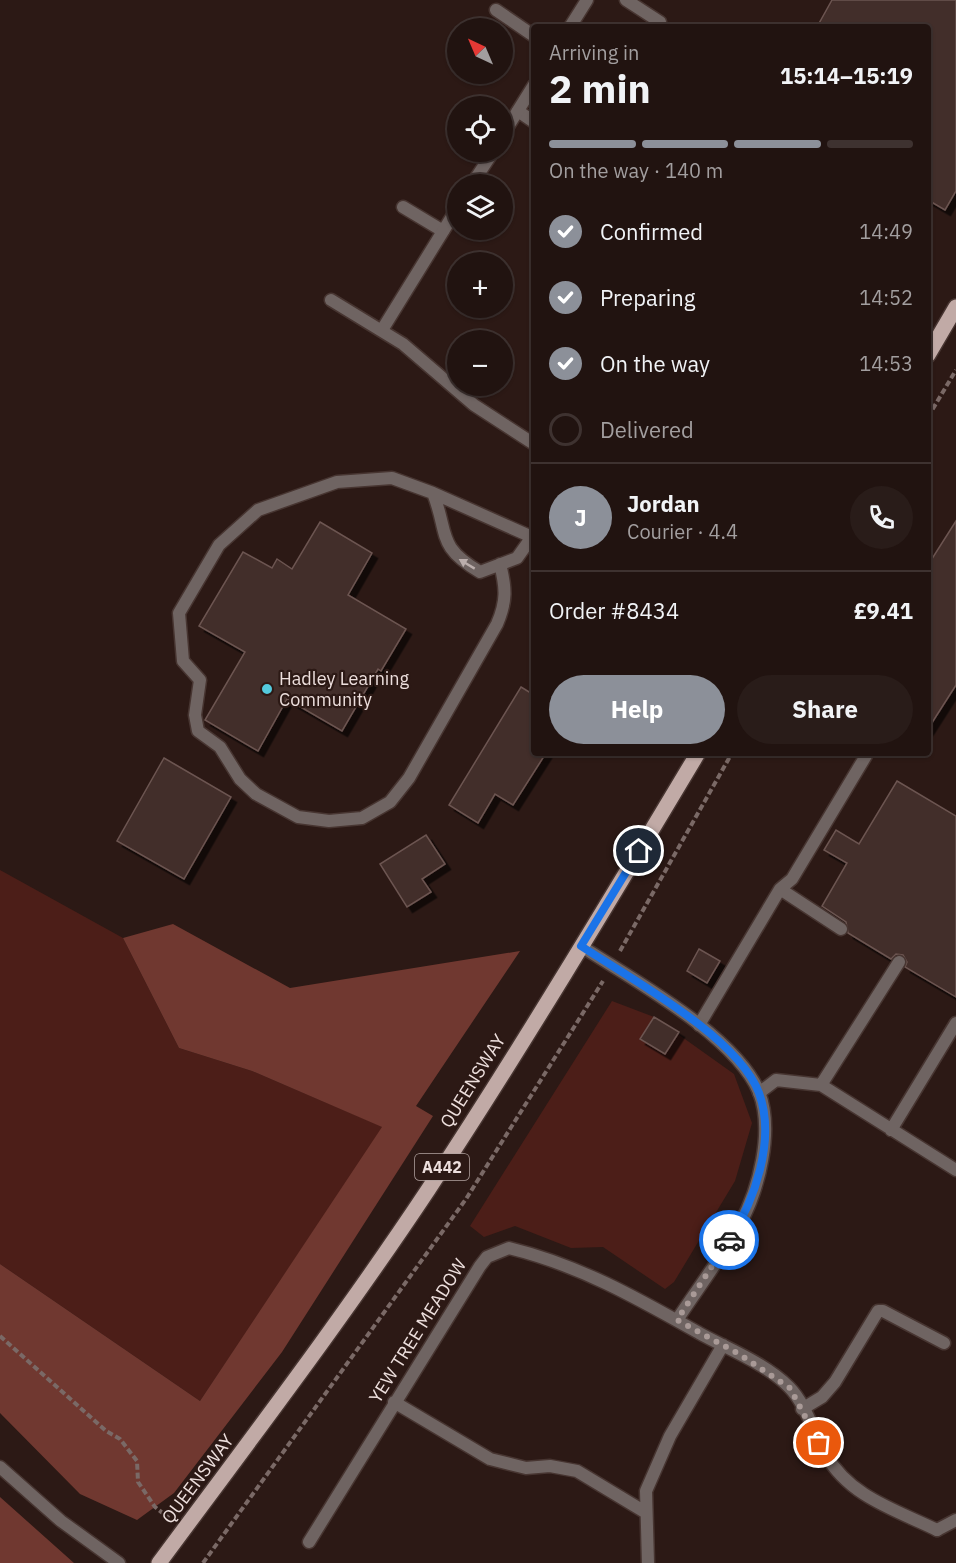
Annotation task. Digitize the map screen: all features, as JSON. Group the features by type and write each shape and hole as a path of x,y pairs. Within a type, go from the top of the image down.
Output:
{"main road":[{"path":"931,351 956,307"},
{"name":"QUEENSWAY","path":"159,1563 259,1431 427,1191 581,946 696,756"}],"street":[{"path":"572,24 587,0"},
{"path":"626,0 660,22"},
{"path":"496,10 531,34"},
{"path":"513,119 531,90"},
{"path":"518,111 531,120"},
{"path":"403,207 443,231"},
{"path":"382,330 447,225"},
{"path":"331,300 382,330 420,357 474,405 531,442"},
{"path":"500,564 507,592 505,607 497,624 409,778 390,802 362,818 329,821 298,817 256,794 240,779 220,747 198,730 195,714 200,680 183,661 179,613 219,545 258,510 337,482 392,478 531,535"},
{"path":"433,493 440,510 444,537 459,560 480,572 517,558 531,539"},
{"path":"699,1025 780,889 792,879 866,756"},
{"path":"780,889 841,930"},
{"path":"581,946 699,1025 730,1052 759,1093 765,1153 756,1186 740,1224 677,1320"},
{"path":"821,1085 899,962"},
{"path":"891,1130 956,1023"},
{"path":"759,1093 776,1080 821,1085 956,1170"},
{"name":"YEW TREE MEADOW","path":"309,1542 480,1266 488,1257 509,1248 598,1277 723,1345 784,1383 802,1409 828,1459 863,1496 937,1530 956,1520"},
{"path":"802,1409 822,1397 835,1382 878,1311 883,1311 944,1343"},
{"path":"648,1563 646,1491 657,1462 723,1345"},
{"path":"394,1402 490,1459 526,1468 550,1466 577,1471 645,1512"},
{"path":"0,1467 61,1521 119,1563"}],"path":[{"path":"931,412 956,370"},
{"path":"203,1563 466,1199 611,966 730,756"},
{"path":"0,1336 106,1431 120,1439 136,1461 138,1482 155,1508 184,1529"}],"shaded area":[{"path":"0,870 123,938 179,1048 252,1071 383,1127 200,1401 0,1264"},
{"path":"173,924 290,988 520,951 416,1106 433,1116 282,1352 174,1493 137,1520 80,1494 0,1413 0,1264 200,1401 382,1127 252,1071 179,1048 123,938"},
{"path":"612,1001 654,1017 734,1074 752,1123 735,1181 674,1282 665,1289 603,1247 571,1248 515,1226 484,1237 470,1226"},
{"path":"0,1497 74,1563 0,1563"}],"building":[{"path":"832,0 956,0 956,191 945,210 931,202 931,24 819,24"},
{"path":"956,521 956,685 931,724 931,560"},
{"path":"320,522 372,553 348,595 406,629 381,671 378,669 342,731 287,699 258,751 205,720 245,652 199,626 243,552 272,568 277,559 292,569"},
{"path":"521,687 531,693 531,756 544,756 513,805 495,794 478,823 449,805"},
{"path":"164,758 231,797 184,879 117,841"},
{"path":"897,781 956,816 956,997 905,967 907,962 903,955 896,954 891,959 848,933 846,922 822,906 847,863 824,850 836,830 859,844"},
{"path":"426,835 445,864 422,879 431,892 407,907 380,864"},
{"path":"699,949 720,961 707,983 687,971"},
{"path":"654,1017 679,1032 665,1054 640,1039"}],"way so far":[{"path":"729,1240 677,1320 739,1354 790,1388 819,1443"}],"place":[{"name":"Hadley Learning Community","path":"267,689"}],"route":[{"path":"639,851 581,946 699,1025 730,1052 759,1093 765,1153 756,1186 740,1224 729,1240"}]}
